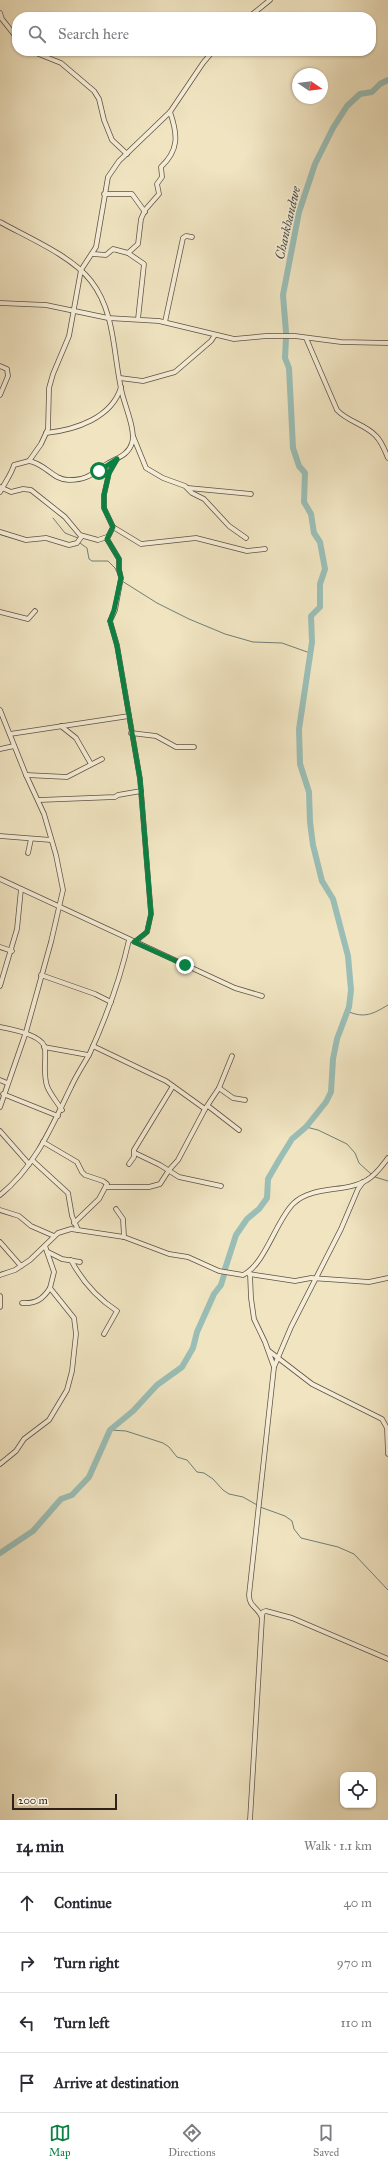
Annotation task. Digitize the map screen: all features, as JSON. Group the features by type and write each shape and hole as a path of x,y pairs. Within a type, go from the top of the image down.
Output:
{"street":[{"path":"255,12 269,0"},
{"path":"0,13 2,19 12,32"},
{"path":"43,56 61,64 94,91 99,98 104,120 112,140 127,154"},
{"path":"113,527 107,537 98,540 82,536 65,517 31,490 23,489 11,492 1,489 12,474 16,464 24,464 29,461 46,433 49,421 49,388 53,374 68,340 81,270 93,254 99,230 104,194 110,173 127,154 170,112 208,56"},
{"path":"128,253 138,244 141,220 159,194 157,184 162,177 161,167 169,158 176,140 177,133 170,112"},
{"path":"104,194 132,194 145,213"},
{"path":"0,222 63,257 81,270 94,286 108,318 115,342 121,387 132,436 146,468 163,478 187,488 207,501 229,526 246,538"},
{"path":"165,322 183,238 186,236 192,236"},
{"path":"93,254 106,255 113,249 128,253 144,264 138,319"},
{"path":"0,303 46,305 108,318 165,322 215,336 234,339 266,336 341,342 388,343"},
{"path":"120,378 143,380 175,372 215,336"},
{"path":"306,338 337,410 346,419 367,428 375,435 388,458"},
{"path":"0,366 7,370 8,374 0,395"},
{"path":"46,433 70,430 88,423 109,406 121,387"},
{"path":"29,461 43,465 58,477 69,480 94,475 124,455 129,448 132,436"},
{"path":"117,459 109,473 104,495 104,508 113,527 141,544 196,538 227,544 247,551 266,549"},
{"path":"187,488 251,494"},
{"path":"0,532 26,540 46,538 69,545 77,542 82,536"},
{"path":"107,537 120,562 119,569 121,580 110,624 117,646 141,791 151,914 147,932 134,942"},
{"path":"0,612 28,619 35,611"},
{"path":"0,710 26,775 39,800 62,879 63,890 26,1032 3,1094 0,1107"},
{"path":"10,734 129,716"},
{"path":"61,726 76,738 91,764"},
{"path":"131,733 156,736 176,747 194,747"},
{"path":"0,749 14,746"},
{"path":"26,775 63,778 77,773 102,758"},
{"path":"39,800 115,798 118,795 141,791"},
{"path":"0,836 51,840"},
{"path":"28,853 31,839"},
{"path":"0,879 235,988 262,996"},
{"path":"0,986 12,951 17,929 22,889"},
{"path":"0,1195 21,1176 62,1110 93,1046 111,1002 123,970 129,940"},
{"path":"0,948 12,951"},
{"path":"41,975 95,994 111,1002"},
{"path":"0,1027 26,1032 44,1047 88,1055"},
{"path":"93,1046 150,1073 173,1086 239,1130"},
{"path":"44,1047 44,1065 47,1087 62,1110"},
{"path":"107,1187 152,1187 160,1184 178,1160 206,1107 219,1088 232,1056"},
{"path":"0,1080 7,1083"},
{"path":"129,1164 135,1153 134,1150 173,1086"},
{"path":"219,1088 233,1098 245,1100"},
{"path":"3,1094 58,1116"},
{"path":"0,1130 31,1162 68,1193 74,1223 78,1230"},
{"path":"43,1142 78,1162 82,1172 106,1182 107,1187"},
{"path":"135,1153 169,1170 179,1177 222,1186"},
{"path":"262,1616 251,1605 249,1595 274,1367 277,1357 341,1229 358,1189 388,1158"},
{"path":"274,1367 269,1350 254,1319 248,1274 295,1201 317,1193 364,1182"},
{"path":"74,1223 99,1199 107,1187"},
{"path":"116,1209 123,1219 124,1237"},
{"path":"0,1210 19,1216 31,1226 54,1236"},
{"path":"0,1275 21,1266 45,1246 54,1236 66,1230 78,1230 124,1237 169,1254 188,1257 219,1271 240,1275 248,1274 280,1277 291,1281 315,1279 355,1283 383,1281 388,1278"},
{"path":"0,1242 21,1266"},
{"path":"22,1303 30,1304 39,1300 50,1288 54,1272 45,1246"},
{"path":"48,1252 62,1259 80,1262"},
{"path":"70,1260 77,1273 90,1289 100,1300 117,1312 104,1334"},
{"path":"0,1464 16,1451 24,1440 49,1420 67,1390 72,1371 76,1334 74,1318 50,1288"},
{"path":"0,1296 0,1307"},
{"path":"269,1350 312,1384 382,1419 387,1428 388,1454"},
{"path":"250,1820 263,1612 266,1611 292,1618 388,1659"}],"waterway":[{"name":"Chankhandwe","path":"286,332 283,295 299,212 315,164 333,128 347,106 360,94 372,92 380,84 388,80"},
{"path":"225,1269 236,1235 247,1219 259,1209 267,1198 268,1179 279,1160 292,1139 306,1127 326,1102 331,1092 333,1059 337,1039 349,1007 351,990 348,956 333,899 322,881 313,845 310,822 309,792 300,764 299,729 312,642 311,616 320,607 320,584 325,569 320,542 314,533 311,514 304,502 305,473 299,466 293,448 289,368 285,358 286,338"},
{"path":"53,518 65,533 78,538"},
{"path":"80,543 87,548 89,559 92,561 108,561 115,568 119,577"},
{"path":"122,581 157,603 189,619 225,634 253,642 282,643 310,653"},
{"path":"347,1011 358,1015 363,1015 373,1013 388,1005"},
{"path":"306,1127 318,1130 347,1144 355,1153 359,1163 371,1174"},
{"path":"375,1177 388,1181"},
{"path":"0,1553 33,1531 61,1499 72,1495 89,1477 110,1430 133,1411 157,1385 182,1367 193,1348 197,1332 214,1294 221,1285 224,1275"},
{"path":"110,1430 126,1431 163,1443 169,1447 177,1457 187,1460 197,1472 204,1473 213,1479 229,1494 243,1497 257,1505"},
{"path":"260,1507 285,1516 292,1521 294,1529 301,1538 338,1547 354,1554 388,1590"}],"route":[{"path":"99,471 117,459 109,473 103,502 104,508 113,527 107,539 119,559 119,572 121,575 120,586 110,624 117,646 118,662 140,779 144,813 151,914 147,932 134,942 185,965"}]}
